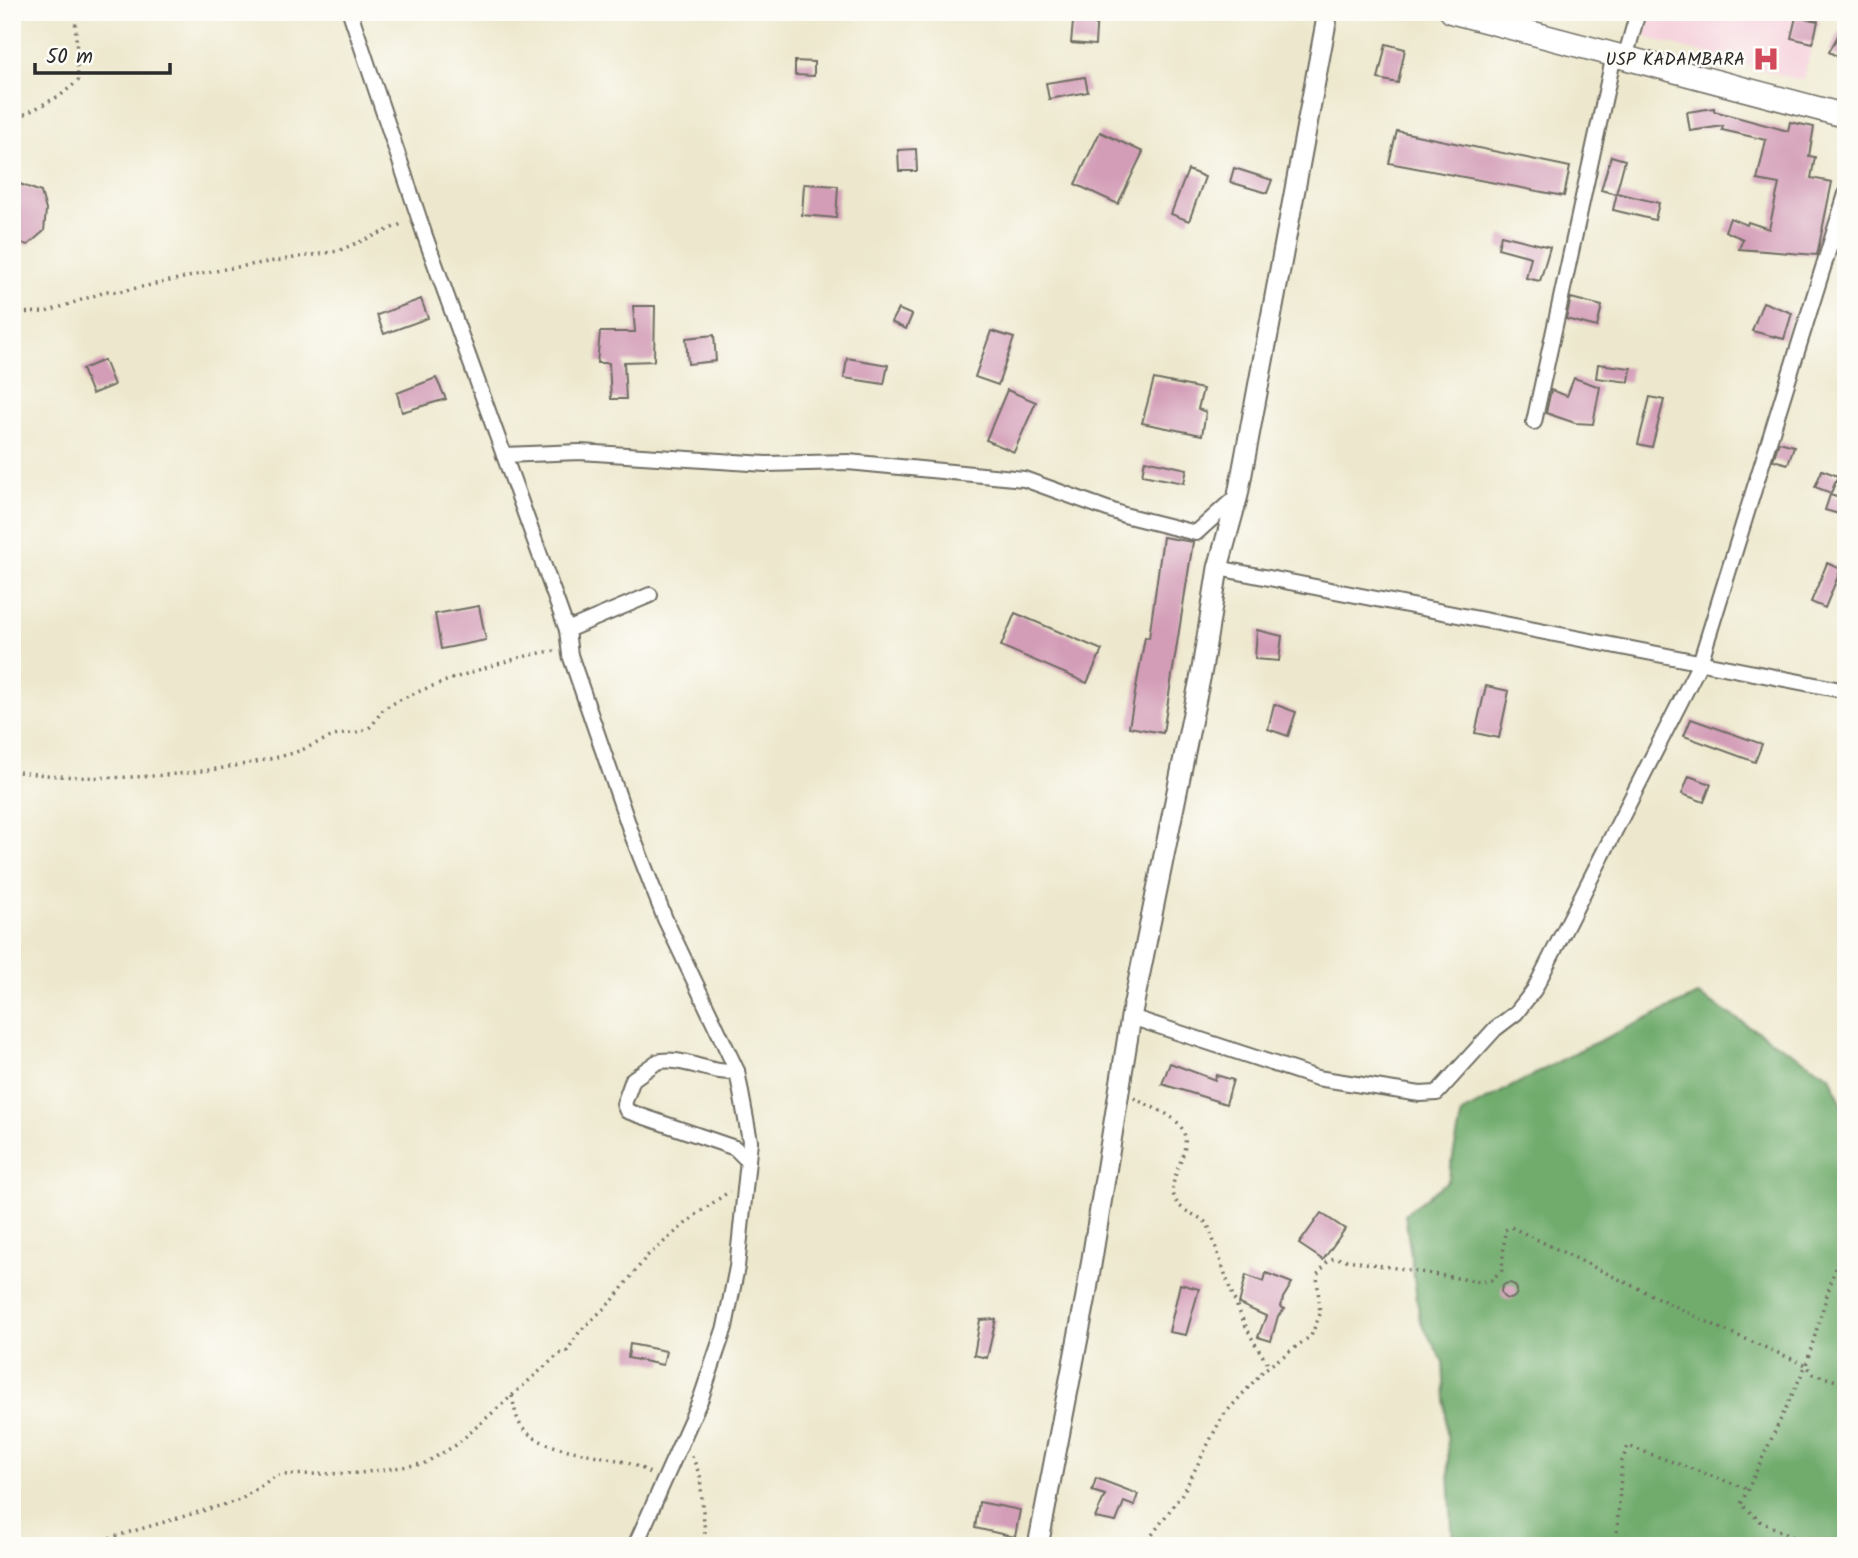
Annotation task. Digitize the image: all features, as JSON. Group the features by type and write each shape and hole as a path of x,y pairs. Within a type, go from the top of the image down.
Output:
{"main road":[{"path":"1038,1546 1086,1296 1131,1017 1202,669 1218,568 1238,495 1328,12"},
{"path":"1454,12 1846,116"}],"street":[{"path":"350,12 419,216 567,630 570,655 606,765 665,919 737,1071 750,1141 733,1299 701,1398 635,1546"},
{"path":"1534,422 1620,56 1638,12"},
{"path":"1131,1017 1317,1078 1420,1094 1437,1093 1495,1029 1516,1013 1534,990 1700,663 1846,194"},
{"path":"504,455 580,452 766,464 848,462 1024,479 1125,515 1196,533 1238,495"},
{"path":"1218,568 1846,691"},
{"path":"567,630 650,595"},
{"path":"737,1071 728,1073 663,1060 647,1067 633,1079 624,1104 627,1111 735,1148 748,1161"}],"path":[{"path":"12,121 61,95 78,81 75,12"},
{"path":"12,313 46,312 108,291 118,292 225,269 338,251 419,216"},
{"path":"12,771 62,778 188,772 288,755 333,737 369,728 384,709 488,667 542,651 570,655"},
{"path":"1846,1035 1846,1047"},
{"path":"1121,1090 1176,1121 1185,1136 1183,1162 1173,1192 1176,1201 1183,1209 1202,1217 1208,1225 1234,1304 1252,1341 1270,1366"},
{"path":"82,1546 240,1500 278,1475 360,1472 423,1464 456,1445 559,1354 567,1351 580,1331 613,1300 647,1256 697,1214 746,1181"},
{"path":"1144,1546 1184,1491 1223,1417 1270,1366 1311,1336 1320,1314 1317,1275 1329,1260 1335,1258 1481,1282 1491,1280 1502,1270 1505,1230 1511,1227 1720,1328 1806,1365 1814,1374 1846,1384"},
{"path":"1812,1546 1760,1521 1741,1504 1806,1365 1846,1232"},
{"path":"512,1396 520,1426 532,1435 592,1457 639,1466 662,1483"},
{"path":"684,1438 700,1476 706,1546"},
{"path":"1616,1546 1622,1461 1628,1446 1748,1489"}],"shaded area":[{"name":"USP KADAMBARA","path":"1651,12 1820,12 1803,81 1645,37"}],"green space":[{"path":"1698,995 1830,1076 1846,1115 1846,1546 1453,1546 1443,1361 1420,1321 1405,1214 1448,1181 1462,1113 1580,1050"}],"building":[{"path":"1074,12 1097,12 1095,45 1071,43"},
{"path":"1796,17 1818,21 1813,43 1791,38"},
{"path":"1846,21 1846,61 1829,52"},
{"path":"1386,44 1405,49 1398,83 1378,79"},
{"path":"795,61 814,62 814,76 795,75"},
{"path":"1085,77 1088,92 1049,99 1046,83"},
{"path":"1714,108 1714,111 1788,131 1790,122 1814,127 1809,156 1815,157 1811,178 1832,182 1817,255 1739,249 1743,239 1725,231 1730,218 1747,225 1748,222 1769,229 1779,184 1757,180 1766,140 1722,130 1723,126 1690,131 1687,112"},
{"path":"1397,131 1570,167 1564,196 1389,163"},
{"path":"1100,132 1143,152 1118,204 1075,184"},
{"path":"916,149 917,171 899,171 898,150"},
{"path":"1611,156 1625,160 1616,194 1601,190"},
{"path":"1234,168 1272,180 1267,193 1230,182"},
{"path":"1188,170 1205,177 1189,221 1171,214"},
{"path":"12,181 41,192 46,210 44,231 28,245 12,241"},
{"path":"804,184 838,186 836,218 802,215"},
{"path":"1617,193 1659,203 1655,220 1613,210"},
{"path":"1501,235 1550,247 1540,281 1526,278 1531,257 1498,248"},
{"path":"1571,298 1602,306 1597,327 1566,319"},
{"path":"421,299 428,318 384,334 377,315"},
{"path":"1763,302 1792,313 1784,339 1752,331"},
{"path":"633,306 655,306 654,361 624,362 626,399 611,399 609,363 597,363 600,332 635,332"},
{"path":"898,309 912,315 906,329 891,322"},
{"path":"991,331 1014,338 998,385 975,377"},
{"path":"714,335 716,361 688,364 686,338"},
{"path":"847,358 888,365 884,384 844,378"},
{"path":"104,360 114,385 92,394 82,369"},
{"path":"1598,364 1631,368 1629,382 1596,378"},
{"path":"436,378 446,399 402,412 397,393"},
{"path":"1574,378 1600,387 1593,424 1575,423 1546,413 1551,390 1567,396"},
{"path":"1154,379 1203,389 1198,409 1206,412 1202,435 1142,423"},
{"path":"1007,390 1036,402 1014,452 986,440"},
{"path":"1650,397 1664,400 1652,447 1638,444"},
{"path":"1779,442 1794,446 1788,464 1773,460"},
{"path":"1145,460 1187,469 1184,483 1142,475"},
{"path":"1822,470 1838,476 1831,493 1815,487"},
{"path":"1830,495 1846,500 1846,516 1825,510"},
{"path":"1163,537 1193,542 1163,733 1129,727 1145,637 1149,638"},
{"path":"1827,563 1841,569 1825,608 1811,602"},
{"path":"479,606 486,640 441,649 435,614"},
{"path":"1015,613 1102,650 1087,683 1001,646"},
{"path":"1257,630 1282,636 1279,661 1255,659"},
{"path":"1486,686 1509,691 1499,738 1475,733"},
{"path":"1274,704 1296,712 1288,736 1268,729"},
{"path":"1691,719 1762,744 1755,762 1684,736"},
{"path":"1689,776 1711,784 1704,802 1682,794"},
{"path":"1170,1063 1215,1080 1216,1075 1233,1080 1226,1104 1162,1084"},
{"path":"1321,1213 1345,1229 1323,1260 1299,1244"},
{"path":"1266,1273 1292,1283 1283,1298 1281,1307 1285,1309 1278,1316 1271,1341 1258,1337 1266,1316 1239,1304 1246,1275 1264,1282"},
{"path":"1509,1283 1517,1291 1509,1299 1501,1291"},
{"path":"1180,1284 1199,1289 1186,1335 1169,1332"},
{"path":"996,1319 987,1358 974,1355 980,1320"},
{"path":"630,1344 666,1351 663,1365 628,1358"},
{"path":"1096,1478 1138,1494 1134,1506 1124,1502 1116,1522 1095,1518 1105,1495 1092,1491"},
{"path":"979,1502 1020,1510 1015,1537 975,1528"}],"place":[{"name":"USP KADAMBARA","path":"1766,59"}]}
